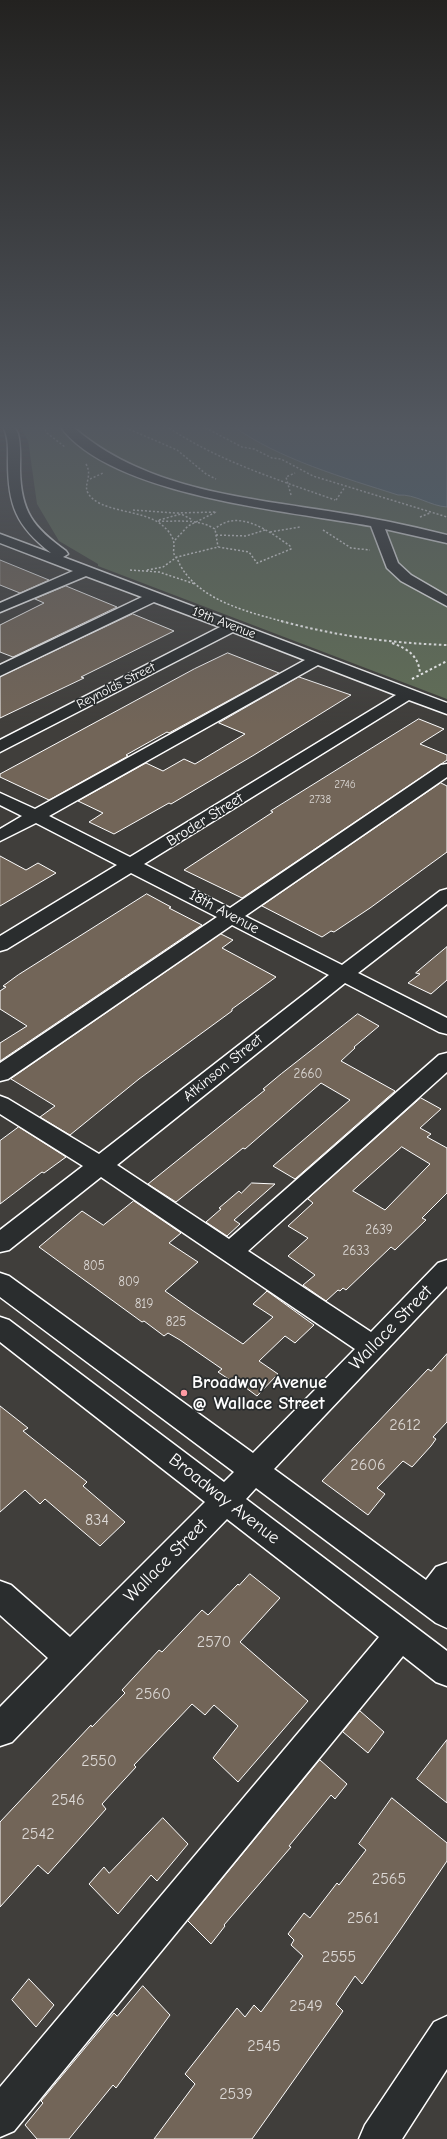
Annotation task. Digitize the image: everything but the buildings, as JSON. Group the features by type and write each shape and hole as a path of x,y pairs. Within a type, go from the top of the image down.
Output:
{"street":[{"path":"30,526 37,535 62,555 87,570"},
{"path":"377,526 386,553 392,565 406,578 447,602"},
{"path":"389,526 447,539"},
{"name":"19th Avenue","path":"0,538 155,596 447,709"},
{"path":"2,605 87,570"},
{"path":"0,671 155,596"},
{"name":"Reynolds Street","path":"0,747 233,626"},
{"path":"0,836 318,659"},
{"name":"Broder Street","path":"0,945 133,865 402,691"},
{"path":"0,1074 233,917 447,769"},
{"name":"18th Avenue","path":"0,798 447,1027"},
{"name":"Atkinson Street","path":"0,1243 101,1166 342,974 447,895"},
{"path":"230,1253 447,1060"},
{"path":"0,1104 101,1166 373,1347"},
{"name":"Wallace Street","path":"0,1730 226,1500 447,1270"},
{"path":"0,1283 438,1606 447,1577"},
{"name":"Broadway Avenue","path":"0,1327 447,1671"},
{"path":"0,1594 71,1658"},
{"path":"0,2117 400,1636"},
{"path":"379,2139 447,2035"}],"path":[{"path":"163,526 175,540 174,554 177,557 180,566 196,585"},
{"path":"175,540 188,526"},
{"path":"207,526 215,529"},
{"path":"215,529 219,526"},
{"path":"102,576 112,571 147,570 163,567 177,557 218,547 249,552 257,563 291,549 290,546 269,532 256,526"},
{"path":"269,532 303,527"},
{"path":"215,529 218,547"},
{"path":"321,529 351,548 386,553"},
{"path":"216,535 246,536 265,530"},
{"path":"147,570 175,576 220,598 269,618 328,633 388,642 447,645"},
{"path":"388,642 414,653 420,665 420,674"},
{"path":"402,691 420,674 447,661"}],"green space":[{"path":"50,526 447,526 447,699 98,566 98,564 59,541"}],"place":[{"name":"Broadway Avenue @ Wallace Street","path":"184,1393"}]}
